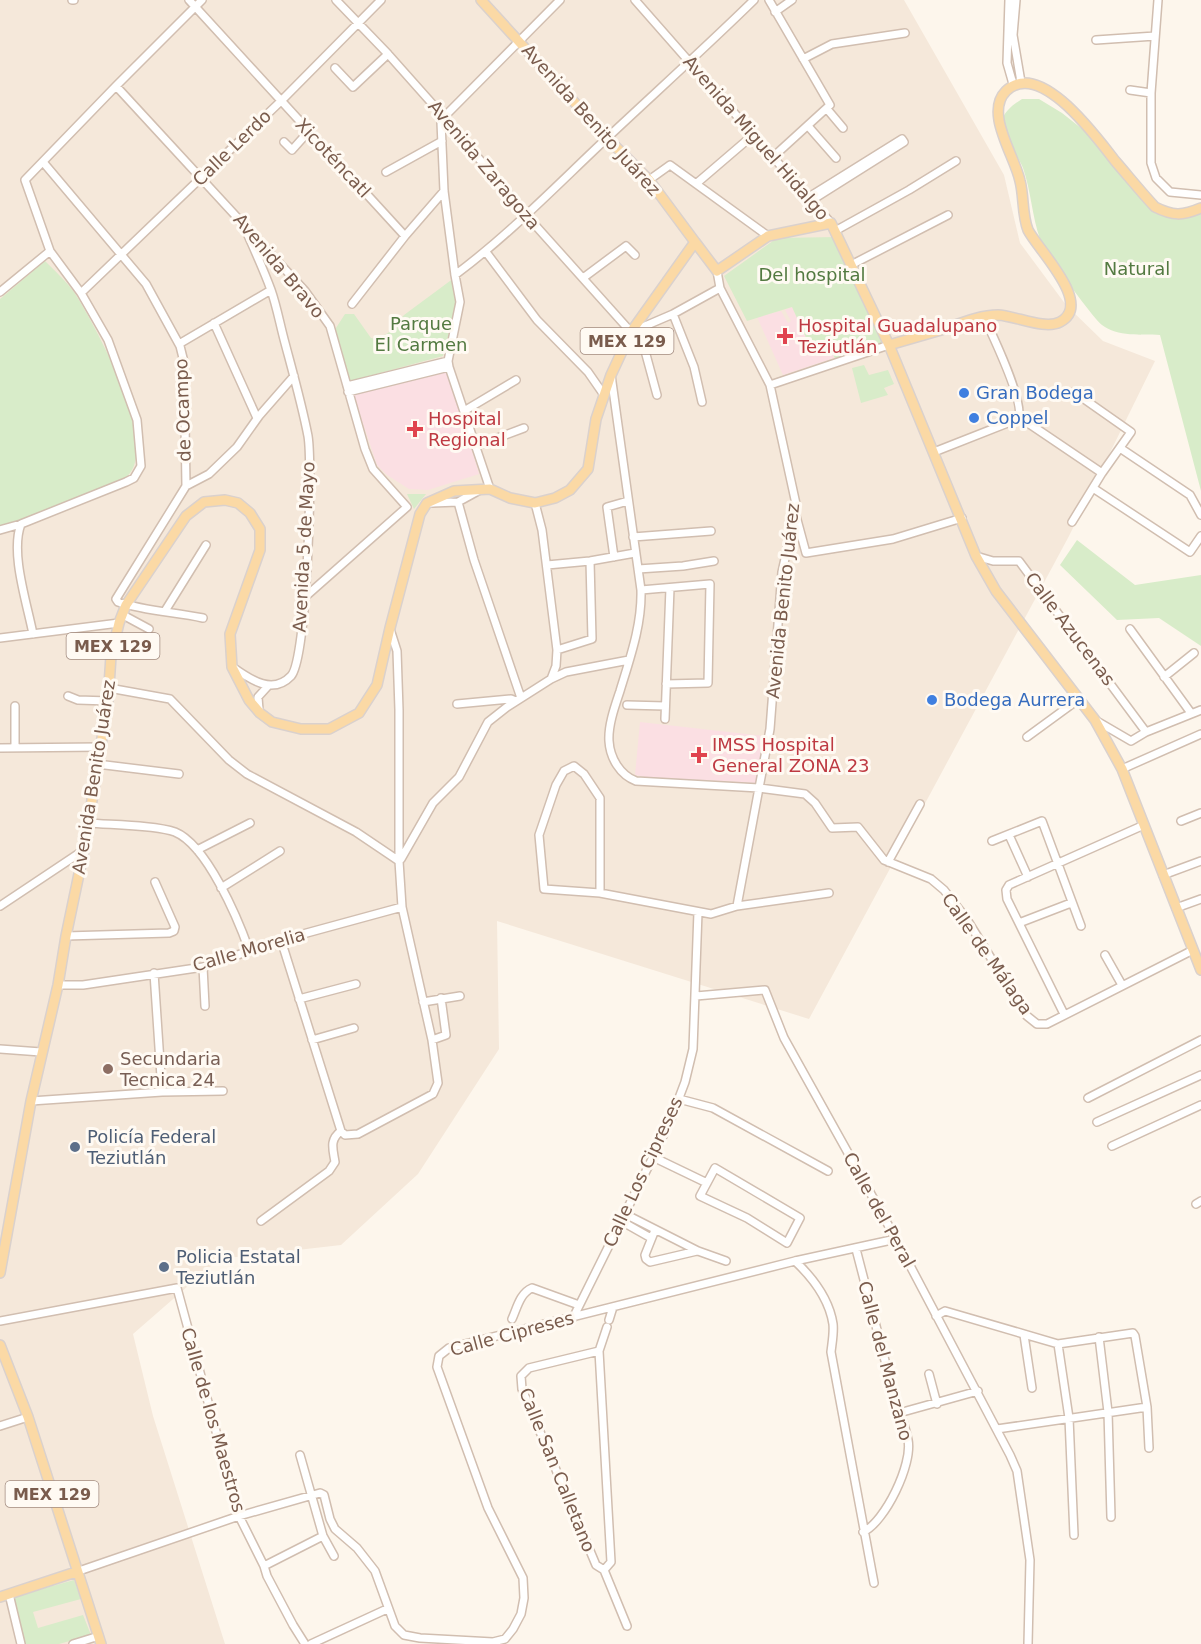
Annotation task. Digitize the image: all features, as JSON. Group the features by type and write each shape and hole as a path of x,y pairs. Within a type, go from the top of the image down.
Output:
{"main road":[{"name":"Avenida Benito Juárez","path":"481,0 607,138 649,180 717,271"},
{"path":"889,345 997,315 1047,325 1058,323 1066,318 1072,307 1070,293 1027,227 1020,180 1002,131 998,113 1000,97 1017,83 1050,92 1079,116 1155,207 1169,214 1188,213 1201,208"},
{"path":"717,271 772,234 833,227"},
{"name":"Avenida Miguel Hidalgo","path":"833,227 889,345 976,556 996,591 1095,720 1122,770 1201,970"},
{"name":"MEX 129","path":"535,503 555,498 570,490 588,469 596,419 612,375 636,328 694,242"},
{"path":"260,713 272,722 301,729 329,729 359,713 377,685 420,514 428,503 454,491 485,489 510,498 535,503"},
{"name":"Avenida Benito Juárez","path":"0,1273 31,1101 58,985 84,850 108,701 111,656 126,605 186,516 204,502 225,500 238,503 250,513 260,529 260,550 230,634 232,667 249,700 260,713"},
{"name":"MEX 129","path":"0,1345 28,1416 76,1572 100,1640"},
{"path":"4,1595 76,1572"}],"street":[{"name":"Xicoténcatl","path":"189,0 405,236"},
{"path":"0,530 21,524 126,482 138,473 141,466 137,420 108,340 81,293 50,251 25,180 202,0"},
{"name":"Avenida Zaragoza","path":"336,0 388,54 526,216 583,278 636,328"},
{"name":"Calle Lerdo","path":"81,293 281,101 381,0"},
{"path":"428,503 458,502 485,489 476,446 448,364 460,302 454,275 444,191 442,119 560,0"},
{"name":"Avenida Miguel Hidalgo","path":"635,0 811,199 833,227"},
{"path":"454,275 486,252 526,216 690,63 753,0"},
{"path":"769,0 843,128"},
{"path":"775,12 792,0"},
{"path":"1009,0 1007,63 1017,83"},
{"path":"1016,0 1013,35 1017,83"},
{"path":"1158,0 1150,93 1151,163 1156,178 1170,192 1201,195"},
{"path":"803,59 832,44 905,33"},
{"path":"1096,40 1155,36"},
{"path":"335,68 353,87 388,54"},
{"name":"Avenida Bravo","path":"116,86 306,291 330,326 365,449 373,469 407,507 305,597"},
{"path":"1130,90 1150,93"},
{"path":"773,157 829,107"},
{"path":"808,126 836,158"},
{"path":"284,142 292,150 309,131"},
{"path":"697,183 753,135"},
{"path":"902,139 904,142 811,199 902,139"},
{"path":"386,172 442,141"},
{"path":"833,227 909,190 956,161"},
{"name":"de Ocampo","path":"43,162 146,284 179,345 184,362 186,486 119,592 116,599 126,605"},
{"path":"649,180 670,165 772,234"},
{"path":"352,304 405,236 444,191"},
{"path":"851,265 948,215"},
{"name":"Avenida 5 de Mayo","path":"242,221 271,291 294,376 308,437 311,479 305,597 296,670 277,685 268,686"},
{"path":"583,278 626,246 635,255"},
{"path":"0,292 50,251"},
{"path":"486,252 537,320 588,372 604,395"},
{"name":"Avenida Benito Juárez","path":"717,271 720,288 770,385 796,504 782,572 770,729 737,906"},
{"path":"657,395 636,328 673,314 720,288"},
{"path":"179,345 271,291"},
{"path":"673,314 694,367 702,402"},
{"path":"984,317 1004,362 1020,411 1018,419"},
{"path":"216,323 258,417"},
{"path":"770,385 889,345"},
{"path":"347,389 448,364"},
{"path":"612,375 642,610 614,709 609,739 610,753 621,772 636,781 759,788"},
{"path":"186,486 209,474 237,447 258,417 294,376"},
{"path":"464,411 516,380"},
{"path":"1072,522 1131,432 1074,392"},
{"path":"934,453 1018,419 1031,425 1102,473"},
{"path":"476,446 524,428"},
{"path":"1120,448 1190,495 1201,515"},
{"path":"1093,488 1190,552 1201,536"},
{"path":"614,557 607,507 628,501"},
{"path":"458,502 518,699"},
{"path":"535,503 542,530 557,650 556,666 551,679"},
{"path":"795,514 806,553 893,538 962,518"},
{"path":"21,524 17,534 19,561 33,634"},
{"path":"633,537 711,531"},
{"path":"165,611 206,545"},
{"path":"547,565 590,561 635,553"},
{"name":"Calle Azucenas","path":"976,556 993,561 1019,561 1146,732"},
{"path":"557,650 592,639 590,561"},
{"path":"638,569 714,561"},
{"path":"641,590 710,584 708,683 666,684"},
{"path":"665,719 670,588"},
{"path":"126,605 202,618"},
{"path":"0,638 121,619 148,629"},
{"path":"261,1221 329,1171 335,1162 332,1143 335,1136 343,1133 358,1134 433,1094 438,1083 432,1040 402,907 399,861 397,651 390,628"},
{"path":"1130,629 1191,713"},
{"path":"1164,677 1194,653"},
{"path":"399,861 433,803 459,777 488,722 518,699 566,672 629,660"},
{"path":"232,667 251,680 268,686 258,697 260,713"},
{"path":"109,688 170,699 229,760 247,774 267,787 356,832 399,861"},
{"path":"68,696 78,700 108,701"},
{"path":"457,704 518,699"},
{"path":"1027,737 1079,699"},
{"path":"627,705 665,706"},
{"path":"15,706 15,748"},
{"path":"1095,720 1131,741 1146,732 1201,710"},
{"path":"1122,770 1201,734"},
{"path":"0,748 100,747"},
{"path":"97,764 179,774"},
{"path":"600,893 600,798 584,774 574,766 564,771 556,785 539,835 544,889 600,893 711,914 737,906 829,893"},
{"name":"Calle de Málaga","path":"759,788 805,794 815,803 832,828 858,827 881,857 888,862 931,879 944,890 966,918 1027,1016 1037,1024 1047,1024 1064,1014"},
{"path":"888,862 920,804"},
{"path":"1181,821 1201,813"},
{"path":"992,841 1042,821 1081,926"},
{"path":"88,823 175,832 189,841 221,888 240,924 249,950"},
{"path":"197,850 250,823"},
{"path":"1144,825 1009,885 1006,890 1007,899 1064,1014 1193,950"},
{"path":"1009,836 1028,877"},
{"path":"0,906 84,850"},
{"path":"221,888 280,851"},
{"path":"1163,875 1201,861"},
{"path":"66,936 174,931 175,927 155,882"},
{"path":"1176,908 1201,899"},
{"path":"1019,923 1071,903"},
{"name":"Calle Morelia","path":"58,985 83,985 203,967 281,940 402,907"},
{"name":"Calle Los Cipreses","path":"573,1318 653,1157 679,1099 693,1049 698,912"},
{"path":"281,940 343,1133"},
{"path":"1105,955 1122,985"},
{"path":"203,967 205,1006"},
{"path":"154,973 162,1092"},
{"path":"299,999 356,984"},
{"name":"Calle del Peral","path":"696,996 765,990 784,1038 978,1391 1017,1471 1030,1560 1029,1644"},
{"path":"423,1002 460,996"},
{"path":"432,1040 447,1035 441,998"},
{"path":"312,1040 354,1028"},
{"path":"1088,1098 1201,1040"},
{"path":"0,1049 41,1052"},
{"path":"1097,1122 1201,1075"},
{"path":"31,1101 162,1092 222,1091"},
{"path":"679,1099 713,1108 828,1171"},
{"path":"1112,1146 1201,1105"},
{"path":"653,1157 707,1183"},
{"path":"715,1168 800,1218 787,1243 747,1218 700,1196 707,1183 715,1168"},
{"path":"623,1217 698,1251 726,1261"},
{"path":"623,1217 651,1238"},
{"path":"655,1230 645,1255 650,1262 698,1251"},
{"name":"Calle Cipreses","path":"387,1609 395,1626 404,1635 493,1642 505,1639 521,1614 524,1598 523,1578 488,1508 437,1367 439,1356 449,1348 795,1261 896,1239"},
{"name":"Calle del Manzano","path":"856,1249 899,1413 909,1442 906,1465 891,1500 870,1528 863,1532"},
{"path":"795,1261 813,1278 830,1310 834,1326 831,1352 874,1583"},
{"name":"Calle de los Maestros","path":"0,1321 177,1288 239,1516 267,1576 305,1644"},
{"path":"512,1319 523,1295 532,1288 579,1305"},
{"path":"613,1307 599,1351 611,1562 604,1570 627,1626"},
{"path":"936,1316 945,1311 1058,1344 1133,1333 1147,1407 1149,1448"},
{"path":"1024,1335 1032,1388"},
{"path":"1099,1337 1108,1412 1111,1517"},
{"path":"1058,1344 1069,1418 1074,1535"},
{"name":"Calle San Calletano","path":"599,1351 529,1368 521,1377 522,1389 596,1565 604,1570"},
{"path":"929,1374 937,1404"},
{"path":"899,1413 978,1391"},
{"path":"997,1429 1147,1407"},
{"path":"0,1426 28,1416"},
{"path":"300,1455 323,1536 334,1556"},
{"path":"76,1572 239,1516 320,1493 324,1495 335,1530 357,1548 375,1571 387,1609 311,1644"},
{"path":"264,1566 323,1536"},
{"path":"4,1595 21,1644"},
{"path":"73,1644 100,1640"}],"shaded area":[{"path":"0,0 904,0 1004,175 1020,243 1066,305 1103,341 1155,361 1069,536 809,1019 497,921 499,1049 418,1174 341,1245 219,1259 133,1334 153,1416 225,1644 0,1644"},
{"name":"Hospital Guadalupano Teziutlán","path":"792,307 813,353 830,349 834,358 783,375 757,317 781,311 788,323 791,321 785,310"},
{"name":"Hospital Regional","path":"448,370 479,474 428,490 409,489 387,475 377,465 353,394"},
{"name":"IMSS Hospital General ZONA 23","path":"640,722 764,736 756,783 635,775"}],"green space":[{"name":"Natural","path":"1022,99 1039,99 1081,128 1116,165 1147,203 1178,219 1201,214 1201,491 1160,335 1122,333 1102,325 1069,283 1040,239 1023,168 1002,127 1003,118 1007,112"},
{"name":"Del hospital","path":"837,237 887,346 837,362 830,349 813,353 792,307 747,321 724,276 777,238"},
{"path":"45,261 74,292 96,330 122,386 136,441 135,463 125,478 0,528 0,299"},
{"name":"Parque El Carmen","path":"454,278 457,301 443,356 347,382 334,331 345,314 354,314 371,338 376,339 388,333 404,315"},
{"path":"864,365 869,375 888,370 894,384 884,388 888,395 861,403 852,368"},
{"path":"407,494 426,494 414,509"},
{"path":"1077,540 1135,585 1201,575 1201,646 1159,618 1117,620 1060,565"},
{"path":"74,1580 81,1599 33,1612 38,1628 83,1615 91,1635 59,1644 23,1644 13,1597"}],"place":[{"name":"Hospital Guadalupano Teziutlán","path":"785,336"},
{"name":"Gran Bodega","path":"964,393"},
{"name":"Coppel","path":"974,418"},
{"name":"Hospital Regional","path":"415,429"},
{"name":"Bodega Aurrera","path":"932,700"},
{"name":"IMSS Hospital General ZONA 23","path":"699,755"},
{"name":"Secundaria Tecnica 24","path":"108,1069"},
{"name":"Policía Federal Teziutlán","path":"75,1147"},
{"name":"Policia Estatal Teziutlán","path":"164,1267"}]}
